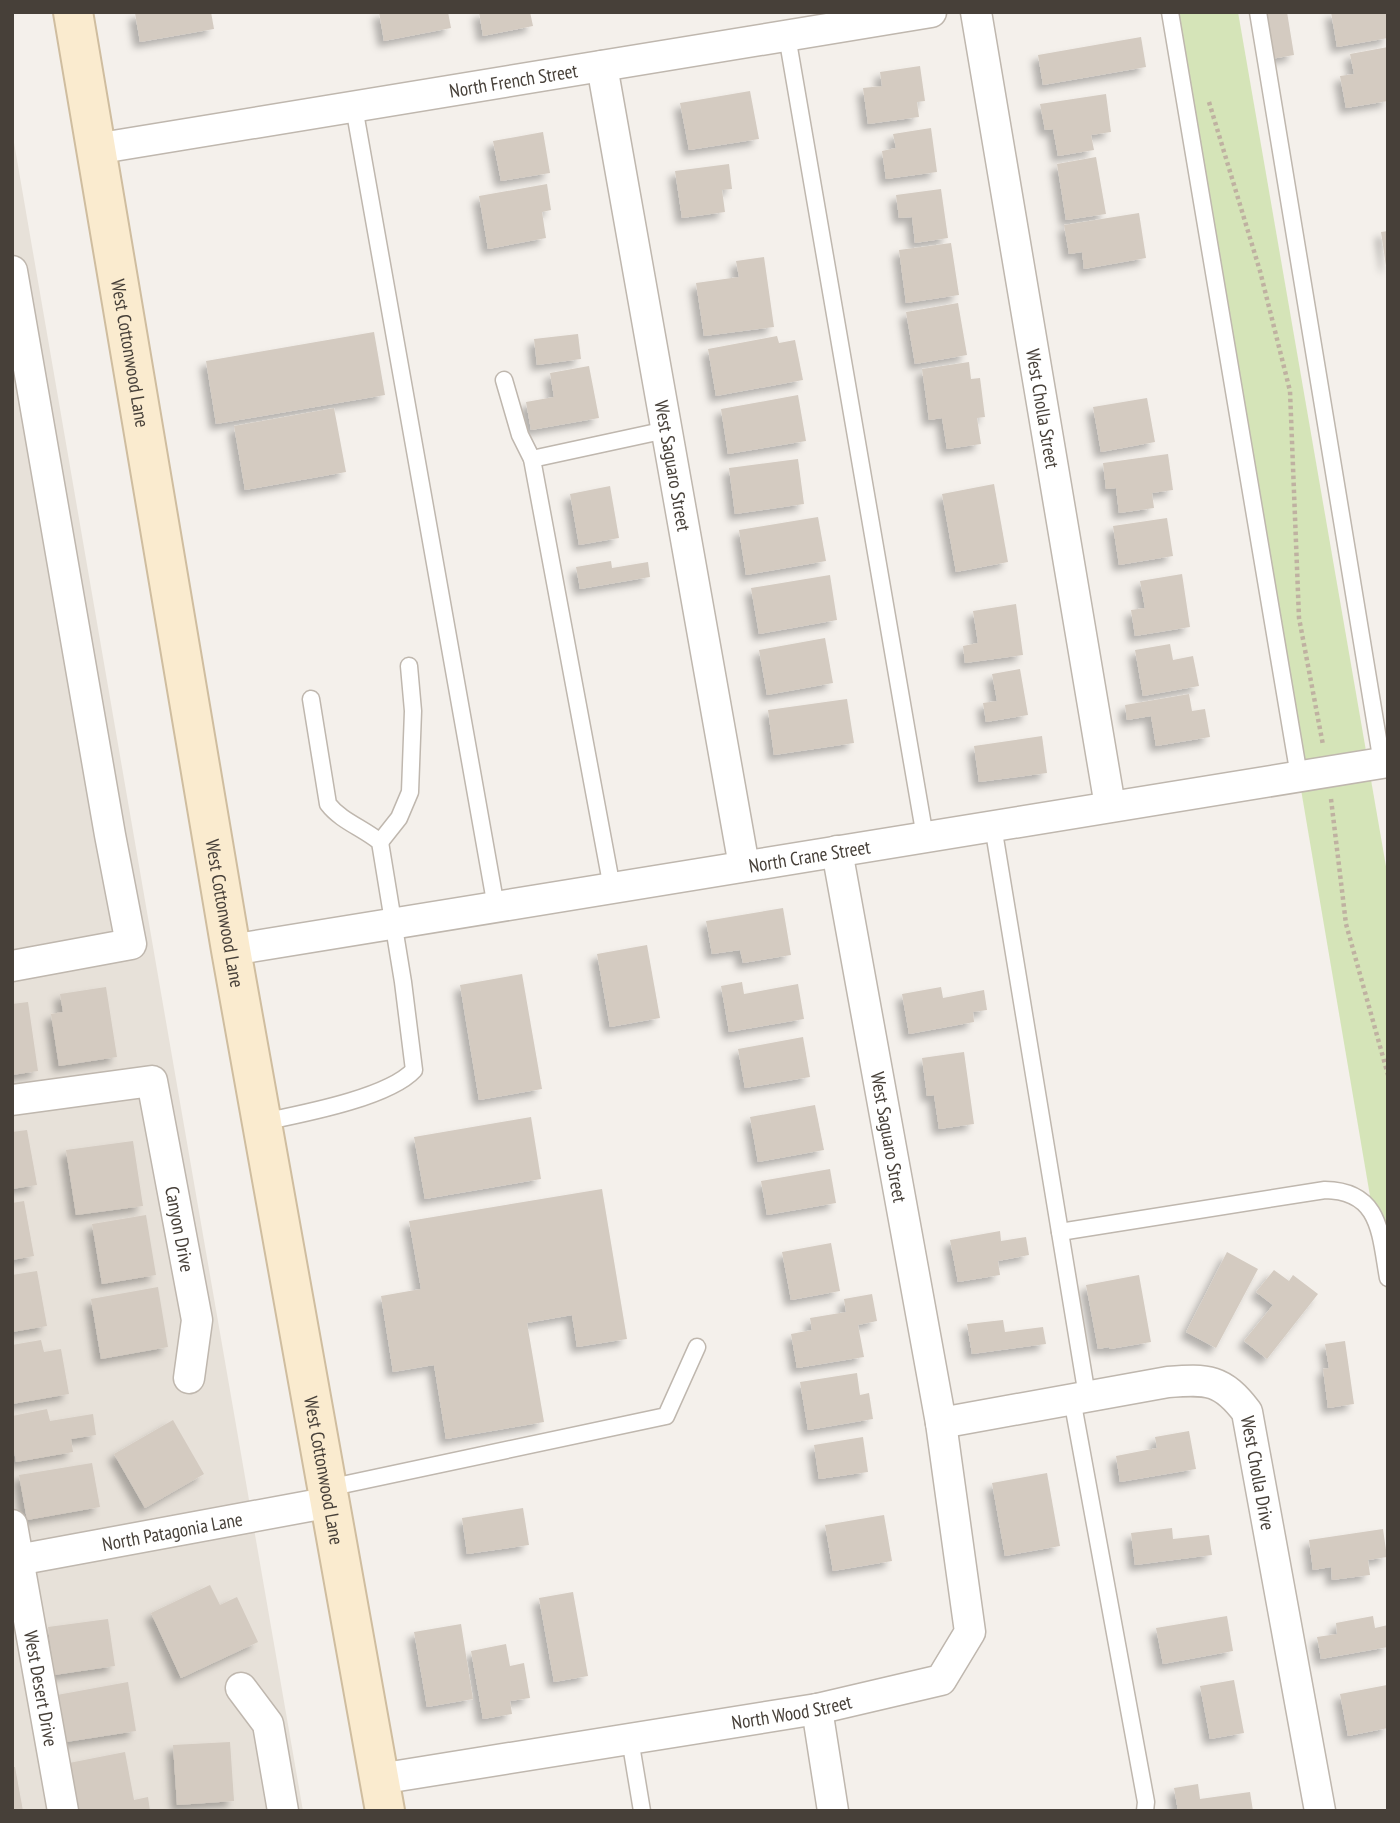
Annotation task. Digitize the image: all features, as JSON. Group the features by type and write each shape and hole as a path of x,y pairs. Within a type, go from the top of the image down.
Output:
{"main road":[{"name":"West Cottonwood Lane","path":"74,12 231,950 382,1795"}],"street":[{"name":"North French Street","path":"95,149 930,12"},
{"name":"West Cholla Street","path":"976,12 1110,806"},
{"name":"West Saguaro Street","path":"602,66 744,866"},
{"path":"12,271 131,944 12,966"},
{"name":"North Crane Street","path":"231,950 1385,762"},
{"name":"West Saguaro Street","path":"837,851 941,1423"},
{"name":"Canyon Drive","path":"12,1100 152,1081 197,1320 189,1378"},
{"name":"West Cholla Drive","path":"941,1423 1168,1382 1196,1380 1215,1383 1234,1394 1247,1412 1320,1811"},
{"name":"North Wood Street","path":"382,1795 630,1739 817,1709 941,1680 970,1632 941,1423"},
{"name":"North Patagonia Lane","path":"16,1560 329,1495"},
{"name":"West Desert Drive","path":"12,1525 16,1560 63,1811"},
{"path":"241,1688 268,1724 277,1810"},
{"path":"817,1709 833,1811"}],"lane":[{"path":"1170,12 1314,774"},
{"path":"1258,12 1385,762"},
{"path":"787,36 925,837"},
{"path":"354,107 496,906"},
{"path":"504,380 520,435 532,459 612,888"},
{"path":"532,459 666,430"},
{"path":"380,842 399,818 410,792 413,711 409,666"},
{"path":"263,1122 350,1102 406,1078 414,1070 380,842 364,829 338,817 328,804 312,699"},
{"path":"993,826 1060,1232 1079,1398 1146,1802 1145,1811"},
{"path":"1060,1232 1325,1191 1345,1191 1371,1211 1379,1230 1388,1278"},
{"path":"329,1495 666,1416 697,1347"},
{"path":"630,1739 642,1811"}],"path":[{"path":"1205,89 1260,271 1290,391 1300,618 1314,774 1346,924 1388,1074"}],"shaded area":[{"path":"12,131 156,964 303,1811 12,1811"}],"green space":[{"path":"1169,12 1238,12 1388,878 1388,1302"}],"building":[{"path":"211,12 214,29 140,42 135,13"},
{"path":"379,12 448,12 451,28 384,41"},
{"path":"479,12 530,12 533,26 483,36"},
{"path":"1266,12 1287,12 1294,55 1271,59"},
{"path":"1331,12 1388,12 1388,38 1337,47"},
{"path":"1141,37 1146,67 1043,85 1038,55"},
{"path":"1388,47 1388,101 1346,108 1340,76 1354,74 1350,54"},
{"path":"920,66 925,101 917,102 919,117 868,124 863,88 882,86 880,72"},
{"path":"750,91 759,139 689,150 680,103"},
{"path":"1106,94 1111,132 1091,135 1094,150 1058,156 1053,129 1045,130 1040,104"},
{"path":"931,128 937,172 886,179 882,151 896,148 893,134"},
{"path":"543,132 550,173 501,181 493,141"},
{"path":"1096,157 1106,214 1066,220 1057,164"},
{"path":"729,164 732,189 722,190 725,212 682,218 675,171"},
{"path":"547,184 551,210 542,212 546,238 488,249 479,196"},
{"path":"941,189 948,238 915,243 912,217 899,218 896,195"},
{"path":"1139,213 1146,258 1084,269 1082,252 1069,254 1064,225"},
{"path":"1388,231 1388,266 1386,266 1381,232"},
{"path":"951,243 959,295 906,303 899,250"},
{"path":"764,257 774,327 704,336 696,283 739,277 736,261"},
{"path":"958,303 967,355 915,364 906,312"},
{"path":"374,332 385,395 216,424 206,361"},
{"path":"578,334 581,359 537,365 534,339"},
{"path":"777,336 779,343 795,340 803,380 716,396 708,349"},
{"path":"969,362 971,379 980,378 985,417 977,418 981,444 947,449 942,418 929,420 922,369"},
{"path":"589,366 599,418 531,430 526,402 554,397 550,373"},
{"path":"798,395 806,441 728,454 721,409"},
{"path":"1147,398 1155,442 1101,452 1093,407"},
{"path":"334,408 346,472 245,490 234,426"},
{"path":"1168,454 1173,490 1152,493 1154,508 1119,513 1116,488 1106,489 1103,463"},
{"path":"798,459 804,504 735,514 729,468"},
{"path":"994,484 1008,562 956,572 942,494"},
{"path":"610,486 619,538 579,545 570,494"},
{"path":"818,517 826,561 746,575 739,530"},
{"path":"1167,518 1173,556 1119,565 1113,526"},
{"path":"611,561 612,568 648,562 650,577 580,589 576,567"},
{"path":"1182,574 1190,627 1135,636 1131,610 1145,608 1140,581"},
{"path":"830,575 837,620 759,634 751,588"},
{"path":"1016,604 1023,655 965,663 963,646 978,643 973,611"},
{"path":"825,638 833,683 767,695 759,650"},
{"path":"1170,644 1173,660 1193,656 1199,686 1143,696 1135,650"},
{"path":"1020,669 1028,715 986,722 983,703 997,701 992,674"},
{"path":"1189,694 1192,711 1205,709 1210,737 1156,746 1151,716 1127,720 1125,705"},
{"path":"847,699 854,743 774,755 768,710"},
{"path":"1042,736 1047,773 979,782 974,746"},
{"path":"783,908 791,955 743,963 740,950 712,954 706,921"},
{"path":"647,945 660,1018 610,1027 597,954"},
{"path":"522,974 542,1089 479,1100 460,985"},
{"path":"742,982 744,994 798,984 804,1019 729,1032 721,986"},
{"path":"106,987 117,1057 59,1066 51,1014 63,1012 60,994"},
{"path":"941,987 943,998 984,990 987,1010 973,1012 974,1022 909,1034 902,994"},
{"path":"28,1002 38,1071 12,1075 12,1004"},
{"path":"803,1037 810,1077 745,1088 738,1049"},
{"path":"964,1052 974,1124 939,1129 934,1095 927,1096 922,1058"},
{"path":"815,1105 824,1150 758,1162 750,1117"},
{"path":"531,1117 541,1179 425,1199 414,1137"},
{"path":"27,1130 37,1185 12,1189 12,1132"},
{"path":"133,1141 143,1206 76,1215 66,1150"},
{"path":"830,1169 836,1203 767,1215 761,1181"},
{"path":"602,1189 627,1339 577,1347 572,1315 527,1323 544,1422 446,1439 434,1365 393,1372 381,1296 421,1289 409,1221"},
{"path":"24,1201 34,1256 12,1260 12,1203"},
{"path":"146,1215 156,1275 102,1284 92,1224"},
{"path":"1000,1231 1001,1241 1026,1237 1029,1255 998,1261 1000,1275 958,1282 950,1240"},
{"path":"831,1243 840,1291 791,1300 782,1252"},
{"path":"1227,1252 1258,1269 1216,1348 1186,1332"},
{"path":"1274,1270 1289,1281 1293,1275 1318,1294 1267,1359 1244,1341 1273,1305 1256,1292"},
{"path":"37,1271 47,1326 12,1332 12,1275"},
{"path":"1139,1275 1151,1342 1098,1349 1086,1285"},
{"path":"158,1287 168,1347 101,1359 91,1299"},
{"path":"872,1294 877,1321 858,1325 864,1357 797,1368 791,1334 812,1330 810,1318 846,1312 844,1299"},
{"path":"1003,1320 1005,1332 1043,1327 1046,1344 972,1354 967,1324"},
{"path":"41,1340 44,1352 61,1349 69,1394 12,1404 12,1345"},
{"path":"1345,1341 1354,1404 1328,1408 1323,1369 1329,1368 1325,1344"},
{"path":"857,1373 860,1395 869,1393 873,1419 808,1430 800,1382"},
{"path":"47,1409 50,1421 93,1414 96,1435 71,1439 73,1452 16,1462 12,1416"},
{"path":"173,1420 204,1474 145,1508 114,1454"},
{"path":"1189,1431 1196,1469 1120,1482 1116,1456 1157,1448 1155,1437"},
{"path":"863,1437 868,1472 819,1479 814,1445"},
{"path":"92,1463 100,1507 27,1520 19,1475"},
{"path":"1047,1473 1060,1546 1005,1556 992,1483"},
{"path":"523,1508 529,1545 467,1554 462,1518"},
{"path":"884,1515 892,1561 833,1571 825,1525"},
{"path":"1172,1528 1173,1539 1209,1535 1212,1555 1135,1565 1131,1533"},
{"path":"1383,1529 1387,1557 1368,1560 1370,1575 1332,1580 1331,1567 1313,1570 1309,1540"},
{"path":"210,1585 220,1605 237,1597 258,1642 181,1678 151,1613"},
{"path":"573,1592 588,1676 554,1682 539,1598"},
{"path":"1227,1616 1233,1651 1163,1664 1156,1628"},
{"path":"1373,1616 1375,1628 1388,1625 1388,1647 1321,1659 1317,1637 1337,1634 1336,1623"},
{"path":"108,1619 115,1666 54,1675 48,1627"},
{"path":"461,1624 473,1699 427,1707 414,1632"},
{"path":"506,1644 510,1666 524,1663 530,1698 510,1701 512,1714 483,1719 471,1651"},
{"path":"1234,1680 1244,1733 1210,1739 1200,1686"},
{"path":"128,1682 136,1731 66,1742 57,1695"},
{"path":"1387,1685 1388,1728 1348,1736 1340,1694"},
{"path":"230,1742 234,1801 177,1805 173,1745"},
{"path":"125,1752 134,1800 148,1797 150,1811 78,1811 69,1763"},
{"path":"12,1767 15,1767 23,1811 12,1811"},
{"path":"1198,1784 1200,1799 1250,1792 1253,1811 1178,1811 1174,1788"}]}
